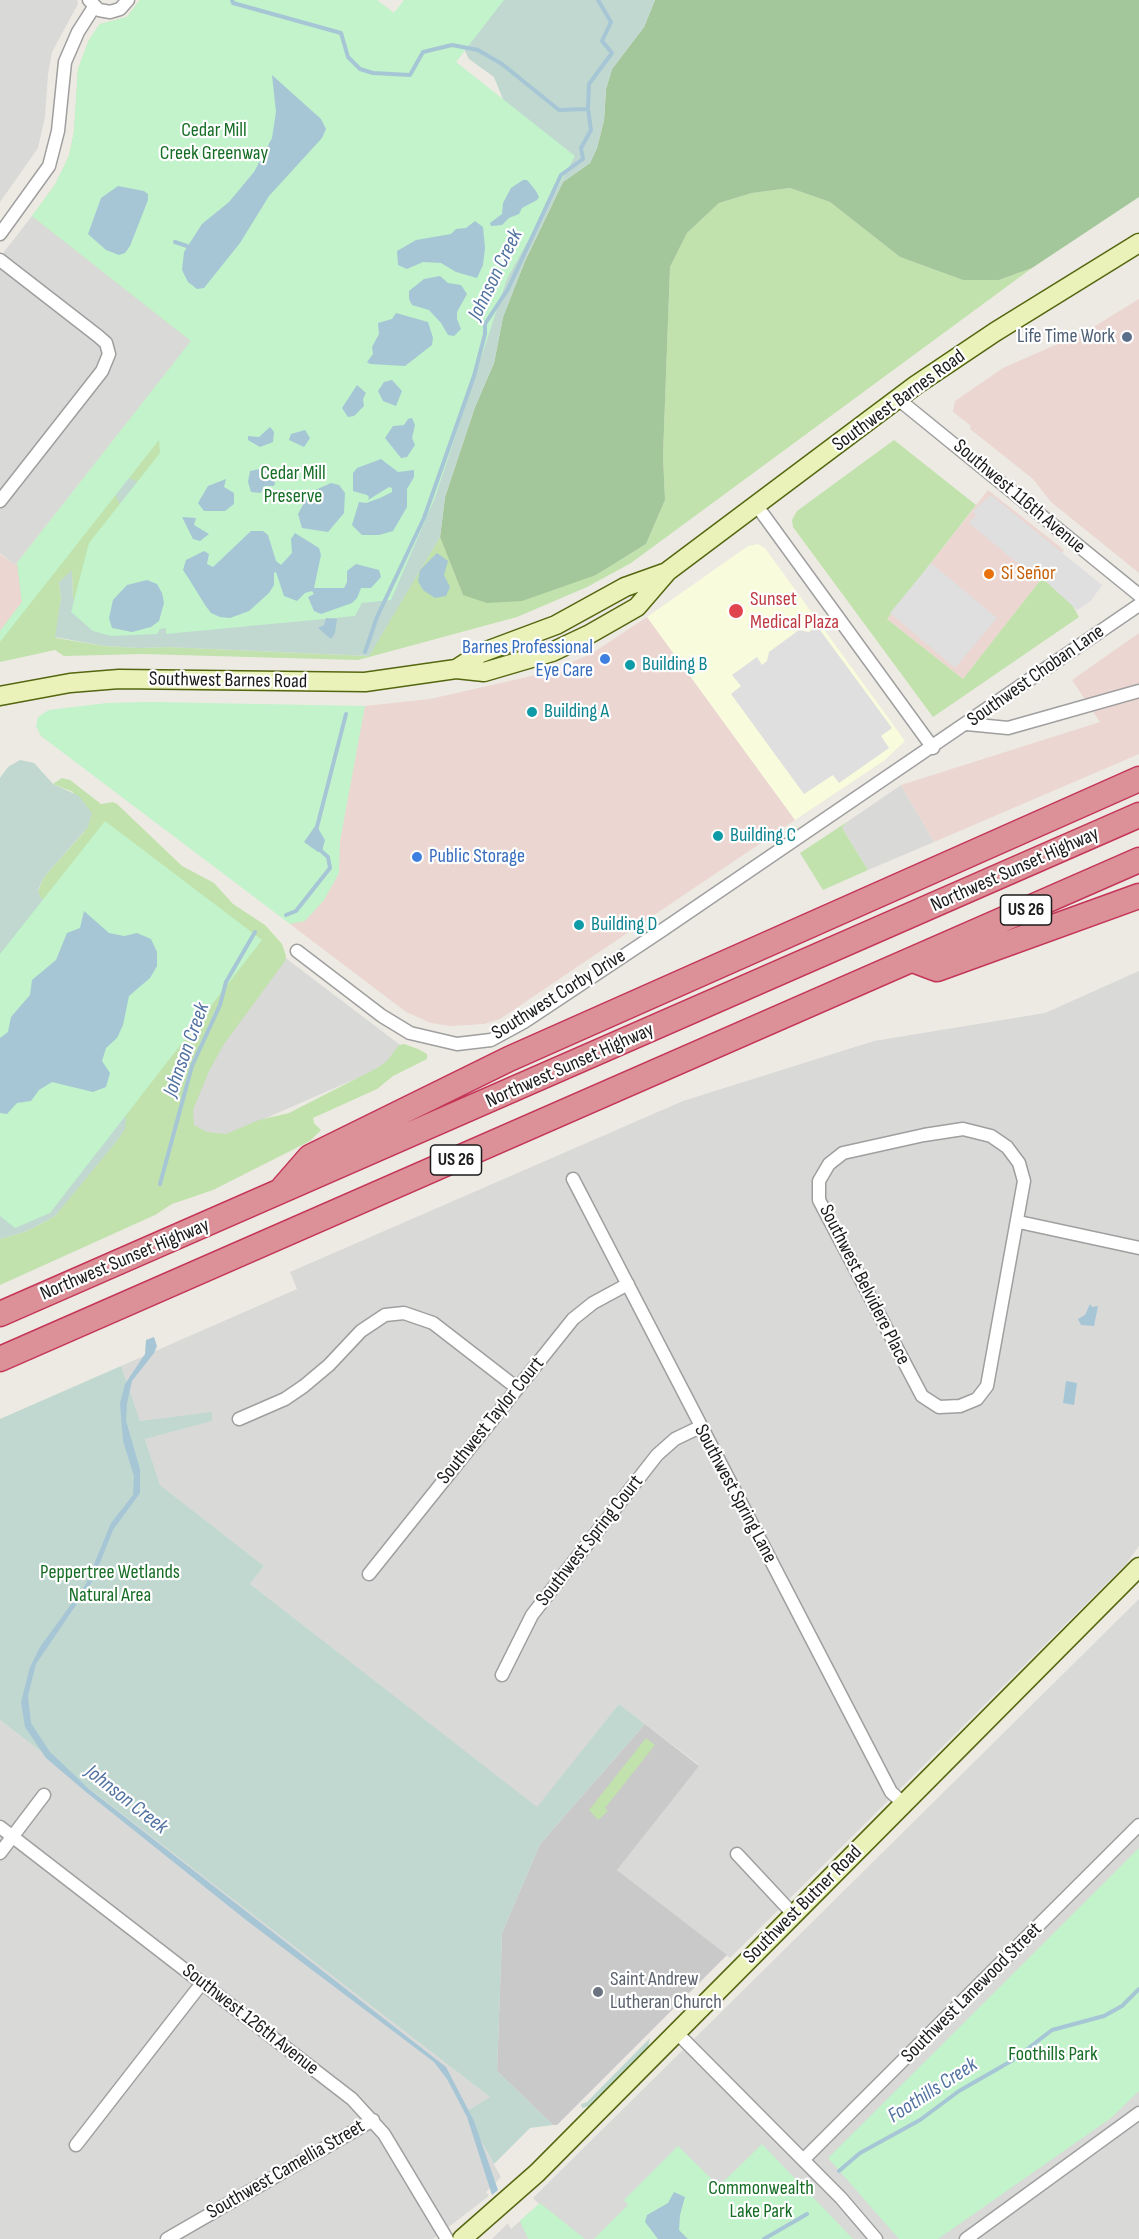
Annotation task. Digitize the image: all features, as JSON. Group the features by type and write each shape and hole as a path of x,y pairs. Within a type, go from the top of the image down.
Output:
{"highway":[{"path":"278,1194 310,1157 509,1059 1139,779"},
{"name":"Northwest Sunset Highway","path":"0,1314 1139,815"},
{"name":"Northwest Sunset Highway","path":"0,1359 1139,860"},
{"path":"913,960 937,969 1139,896"}],"main road":[{"name":"Southwest Barnes Road","path":"0,696 70,683 119,679 338,684 391,680 456,669 484,672 552,652 588,635 637,606 668,571 898,399 986,338 1139,243"},
{"name":"Southwest Barnes Road","path":"456,669 481,653 556,625 625,587 668,571"},
{"path":"552,652 556,625"},
{"name":"Southwest Butner Road","path":"462,2239 537,2173 1139,1567"}],"street":[{"path":"0,234 44,176 53,157 60,117 65,62 91,4 104,12 115,11 128,0"},
{"path":"0,260 98,336 106,343 109,354 102,371 0,501"},
{"name":"Southwest 116th Avenue","path":"898,399 1139,595"},
{"path":"757,506 933,748"},
{"name":"Southwest Choban Lane","path":"933,748 1139,605"},
{"path":"967,724 1008,728 1139,691"},
{"name":"Southwest Corby Drive","path":"297,951 382,1016 410,1033 457,1044 491,1040 524,1022 933,748"},
{"name":"Southwest Belvidere Place","path":"963,1129 991,1136 1007,1147 1019,1163 1024,1181 1019,1222 987,1386 977,1399 960,1406 939,1407 922,1396 819,1200 819,1181 829,1164 857,1148 963,1129"},
{"name":"Southwest Spring Lane","path":"573,1179 891,1792 904,1804"},
{"path":"1019,1222 1139,1248"},
{"name":"Southwest Taylor Court","path":"369,1574 573,1319 593,1303 628,1284"},
{"path":"239,1419 285,1399 304,1386 329,1365 361,1330 385,1315 404,1313 433,1323 518,1388"},
{"name":"Southwest Spring Court","path":"502,1675 532,1615 657,1455 675,1439 700,1427"},
{"path":"0,1853 44,1795"},
{"name":"Southwest Lanewood Street","path":"803,2160 1139,1825"},
{"name":"Southwest 126th Avenue","path":"0,1827 352,2099 373,2120 447,2239"},
{"path":"737,1854 794,1915"},
{"path":"76,2145 202,1983"},
{"path":"676,2032 841,2198 876,2239"},
{"path":"966,2239 1139,2113"},
{"name":"Southwest Camellia Street","path":"167,2239 373,2120"}],"shaded area":[{"path":"0,0 77,0 78,4 52,52 45,117 38,148 0,202"},
{"path":"272,75 321,119 326,129 322,138 269,196 240,243 204,288 197,289 188,282 182,270 184,252 202,224 229,202 254,172 272,138 276,112"},
{"path":"527,180 536,191 539,197 537,200 522,208 519,214 509,218 502,225 491,226 490,223 502,214 503,203 511,188"},
{"path":"118,186 144,191 148,194 148,200 130,246 125,253 119,255 106,250 88,234 101,198"},
{"path":"32,216 191,341 15,565 0,553 0,257"},
{"path":"475,221 483,227 485,248 483,265 477,278 456,272 441,263 423,262 407,269 398,265 397,251 416,240 451,234 456,229 466,228"},
{"path":"440,276 448,283 461,285 467,294 457,312 461,329 454,336 448,335 429,310 412,305 409,299 409,291 424,279"},
{"path":"1139,299 1139,573 1051,502 1033,479 970,429 971,426 953,412 955,401 1003,368 1087,331"},
{"path":"396,313 428,322 433,338 432,345 405,366 370,364 367,362 373,354 372,347 379,334 378,323 392,319"},
{"path":"392,380 402,391 396,406 383,401 378,391 384,382"},
{"path":"357,385 366,393 363,399 364,406 354,416 348,417 342,408"},
{"path":"412,418 415,425 412,438 415,445 407,457 401,458 385,438 393,426 404,425 408,419"},
{"path":"270,427 274,432 273,442 260,447 248,440 248,436 259,437"},
{"path":"305,430 310,438 304,447 289,440 291,434"},
{"path":"381,459 398,472 414,470 414,477 407,489 407,507 393,531 379,535 362,535 352,525 359,502 366,503 380,498 392,492 392,488 389,487 368,500 367,495 353,491 353,473 357,468"},
{"path":"265,468 275,483 274,486 264,486 261,493 251,492 248,482 250,471"},
{"path":"226,479 224,487 234,493 234,504 225,511 204,511 198,503 208,486"},
{"path":"331,483 339,485 345,493 344,513 328,532 302,528 298,514 305,501 311,492"},
{"path":"988,490 1064,550 963,679 887,619"},
{"path":"991,495 1102,585 1091,601 1077,610 1042,578 1039,581 969,523 976,515 973,511"},
{"path":"182,517 196,518 194,525 209,534 200,541 193,539"},
{"path":"251,531 263,531 268,535 276,561 281,565 292,553 291,539 295,533 319,548 321,555 314,588 344,588 347,582 347,571 356,564 379,570 381,577 371,588 361,588 352,603 321,614 314,611 308,597 314,594 312,591 305,593 297,601 284,596 276,572 274,573 274,585 269,593 249,611 230,618 220,617 211,613 183,570 186,560 204,551 209,554 207,564 213,567"},
{"path":"758,544 765,548 905,741 885,760 795,820 647,617 748,546"},
{"path":"437,553 448,561 444,575 450,587 446,596 435,598 423,590 418,581 420,570"},
{"path":"0,554 15,565 17,563 23,602 0,631"},
{"path":"931,563 997,618 955,668 890,613"},
{"path":"147,580 157,584 162,593 164,603 159,621 151,627 132,632 112,628 109,618 113,600 127,585"},
{"path":"647,617 795,820 500,1019 484,1024 450,1026 431,1023 406,1012 290,924 365,706 430,699 549,672 591,654"},
{"path":"326,618 337,619 335,633 331,639 318,628 324,625"},
{"path":"817,626 892,728 881,736 889,748 839,783 833,775 804,794 731,694 741,686 732,675 757,657 762,665 767,661 769,652 799,630 809,632"},
{"path":"1139,633 1139,754 934,842 901,785 1100,722 1072,680"},
{"path":"901,785 934,842 868,870 842,828 847,822"},
{"path":"318,822 319,830 325,840 322,851 318,852 304,842"},
{"path":"84,911 109,933 124,936 137,933 151,939 157,952 157,966 150,978 129,996 123,1025 117,1038 106,1048 102,1061 110,1073 106,1087 93,1092 52,1082 39,1090 31,1101 17,1103 7,1114 0,1113 0,1038 8,1032 11,1017 30,995 32,980 56,960 67,933 80,928"},
{"path":"262,940 412,1054 50,1213"},
{"path":"1139,971 1139,1546 1126,1564 730,1958 617,1870 699,1765 619,1704 537,1808 250,1584 264,1566 160,1485 145,1439 211,1421 140,1422 121,1366 297,1289 290,1272 683,1101 874,1041 1045,1013"},
{"path":"1090,1304 1092,1307 1098,1306 1094,1326 1081,1325 1078,1319 1085,1315"},
{"path":"154,1337 157,1346 132,1381 127,1403 126,1421 140,1469 140,1493 113,1530 93,1580 36,1664 28,1696 31,1723 50,1752 89,1789 446,2067 474,2121 498,2190 492,2195 467,2117 447,2079 434,2062 246,1920 86,1792 46,1758 25,1727 21,1702 30,1667 40,1647 86,1584 111,1523 133,1495 134,1476 123,1441 120,1403 125,1384 145,1354 146,1340"},
{"path":"1066,1381 1077,1383 1074,1405 1063,1403"},
{"path":"1139,1599 1139,2239 492,2239 508,2223 511,2229 539,2204 533,2198"},
{"path":"0,1720 490,2097 465,2112 501,2177 486,2192 489,2196 433,2239 0,2239"},
{"path":"645,1724 699,1766 617,1870 727,1955 557,2125 553,2125 497,2071 502,1933 540,1844"},
{"path":"674,2192 685,2197 679,2230 688,2239 658,2239 645,2222 647,2215 668,2203"}],"green space":[{"path":"140,0 202,302 156,483 136,481 124,513 83,598 73,599 72,571 59,582 61,598 56,638 104,646 368,656 440,537 463,595 596,575 646,544 665,500 663,456 670,267 687,233 719,203 752,193 790,188 830,202 900,257 963,280 999,280 1032,268 631,563 587,587 517,617 358,660 142,654 64,656 55,650 0,662 0,631 22,602 17,563 191,341 32,216 55,185 69,156 74,132 78,69 89,40 100,24 127,17"},
{"name":"Cedar Mill Creek Greenway","path":"140,0 377,0 394,13 404,0 504,0 456,62 575,156 507,279 435,498 391,600 362,603 355,616 166,634 166,628 160,629 157,634 111,636 93,631 71,612 89,543 160,453 159,440 0,642 0,631 22,602 17,563 191,341 32,216 55,185 69,156 74,132 78,69 89,40 100,24 127,17"},
{"name":"Cedar Mill Preserve","path":"489,0 655,0 644,27 612,69 606,89 604,120 597,148 590,163 563,182 525,261 503,317 494,363 475,407 445,497 440,537 369,656 104,646 55,637 61,598 59,582 72,570 73,599 84,598 124,513 113,490 120,474 136,481 156,483 509,114 494,77 469,59 463,47"},
{"path":"655,0 1139,0 1139,197 1032,268 999,280 963,280 900,257 830,202 790,188 752,193 719,203 687,233 670,267 663,456 665,500 646,544 596,575 522,601 487,603 463,595 440,537 445,497 475,407 494,363 503,317 525,261 563,182 590,163 597,148 604,120 606,89 612,69 644,27"},
{"path":"894,440 976,505 887,619 963,679 1042,578 1070,601 1079,617 933,717 793,527 792,520 797,511"},
{"path":"107,703 365,706 340,841 339,873 324,900 305,921 290,924 41,736 36,726 38,717 49,710"},
{"path":"20,760 34,763 53,784 79,796 92,813 88,827 44,877 38,890 40,897 46,901 126,1119 125,1129 119,1138 55,1216 27,1231 0,1239 0,778 8,767"},
{"path":"62,778 70,780 101,804 113,802 117,804 182,866 214,883 233,904 265,925 282,944 286,956 285,961 224,1044 209,1071 193,1110 194,1125 207,1132 226,1134 259,1120 289,1113 379,1067 387,1061 399,1045 404,1044 418,1049 427,1054 427,1059 393,1076 377,1089 313,1118 314,1123 321,1130 310,1141 213,1190 172,1204 155,1215 0,1285 0,1239 27,1231 55,1216 119,1138 122,1109 46,901 40,897 38,891 44,877 84,832 73,792 53,784"},
{"path":"105,821 262,940 50,1213 15,1228 0,1216 0,954"},
{"path":"847,822 842,828 868,870 823,890 800,853"},
{"name":"Peppertree Wetlands Natural Area","path":"121,1366 140,1421 212,1412 212,1421 145,1439 160,1485 264,1566 250,1584 537,1807 619,1704 645,1724 540,1844 502,1933 497,2071 553,2125 530,2128 494,2164 465,2112 490,2097 0,1720 0,1419"},
{"path":"646,1738 655,1745 605,1808 608,1811 598,1820 589,1810"},
{"name":"Foothills Park","path":"1139,1848 1139,2091 1111,2118 938,2239 899,2239 828,2158"},
{"path":"650,2038 648,2047 590,2106 582,2108 581,2104 587,2102"},
{"name":"Commonwealth Lake Park","path":"762,2144 853,2239 594,2239 628,2205 624,2200 678,2146 719,2186"},
{"path":"540,2203 585,2239 528,2239 520,2221"}],"waterway":[{"path":"232,0 233,3 341,33 348,57 360,69 373,73 410,75 423,52 452,45 478,50 502,64 559,110 588,109"},
{"name":"Johnson Creek","path":"365,652 377,617 424,518 474,376 485,334 485,324 508,289 561,175 583,159 581,148 591,130 588,109 589,84 612,53 602,41 611,22 598,0"},
{"path":"175,242 187,246"},
{"name":"Johnson Creek","path":"317,827 346,714"},
{"name":"Johnson Creek","path":"286,915 296,911 330,868 328,857 320,850"},
{"name":"Johnson Creek","path":"160,1184 192,1066 220,1005 226,982 255,932"},
{"name":"Foothills Creek","path":"839,2171 860,2153 920,2120 959,2091 1013,2060 1052,2030 1104,2016 1122,2006 1139,1989"},
{"name":"Foothills Creek","path":"764,2239 807,2214"}],"place":[{"name":"Life Time Work","path":"1127,337"},
{"name":"Si Señor","path":"989,574"},
{"name":"Sunset Medical Plaza","path":"736,611"},
{"name":"Barnes Professional Eye Care","path":"605,659"},
{"name":"Building B","path":"630,665"},
{"name":"Building A","path":"532,712"},
{"name":"Building C","path":"718,836"},
{"name":"Public Storage","path":"417,857"},
{"name":"Building D","path":"579,925"},
{"name":"Saint Andrew Lutheran Church","path":"598,1992"}]}
